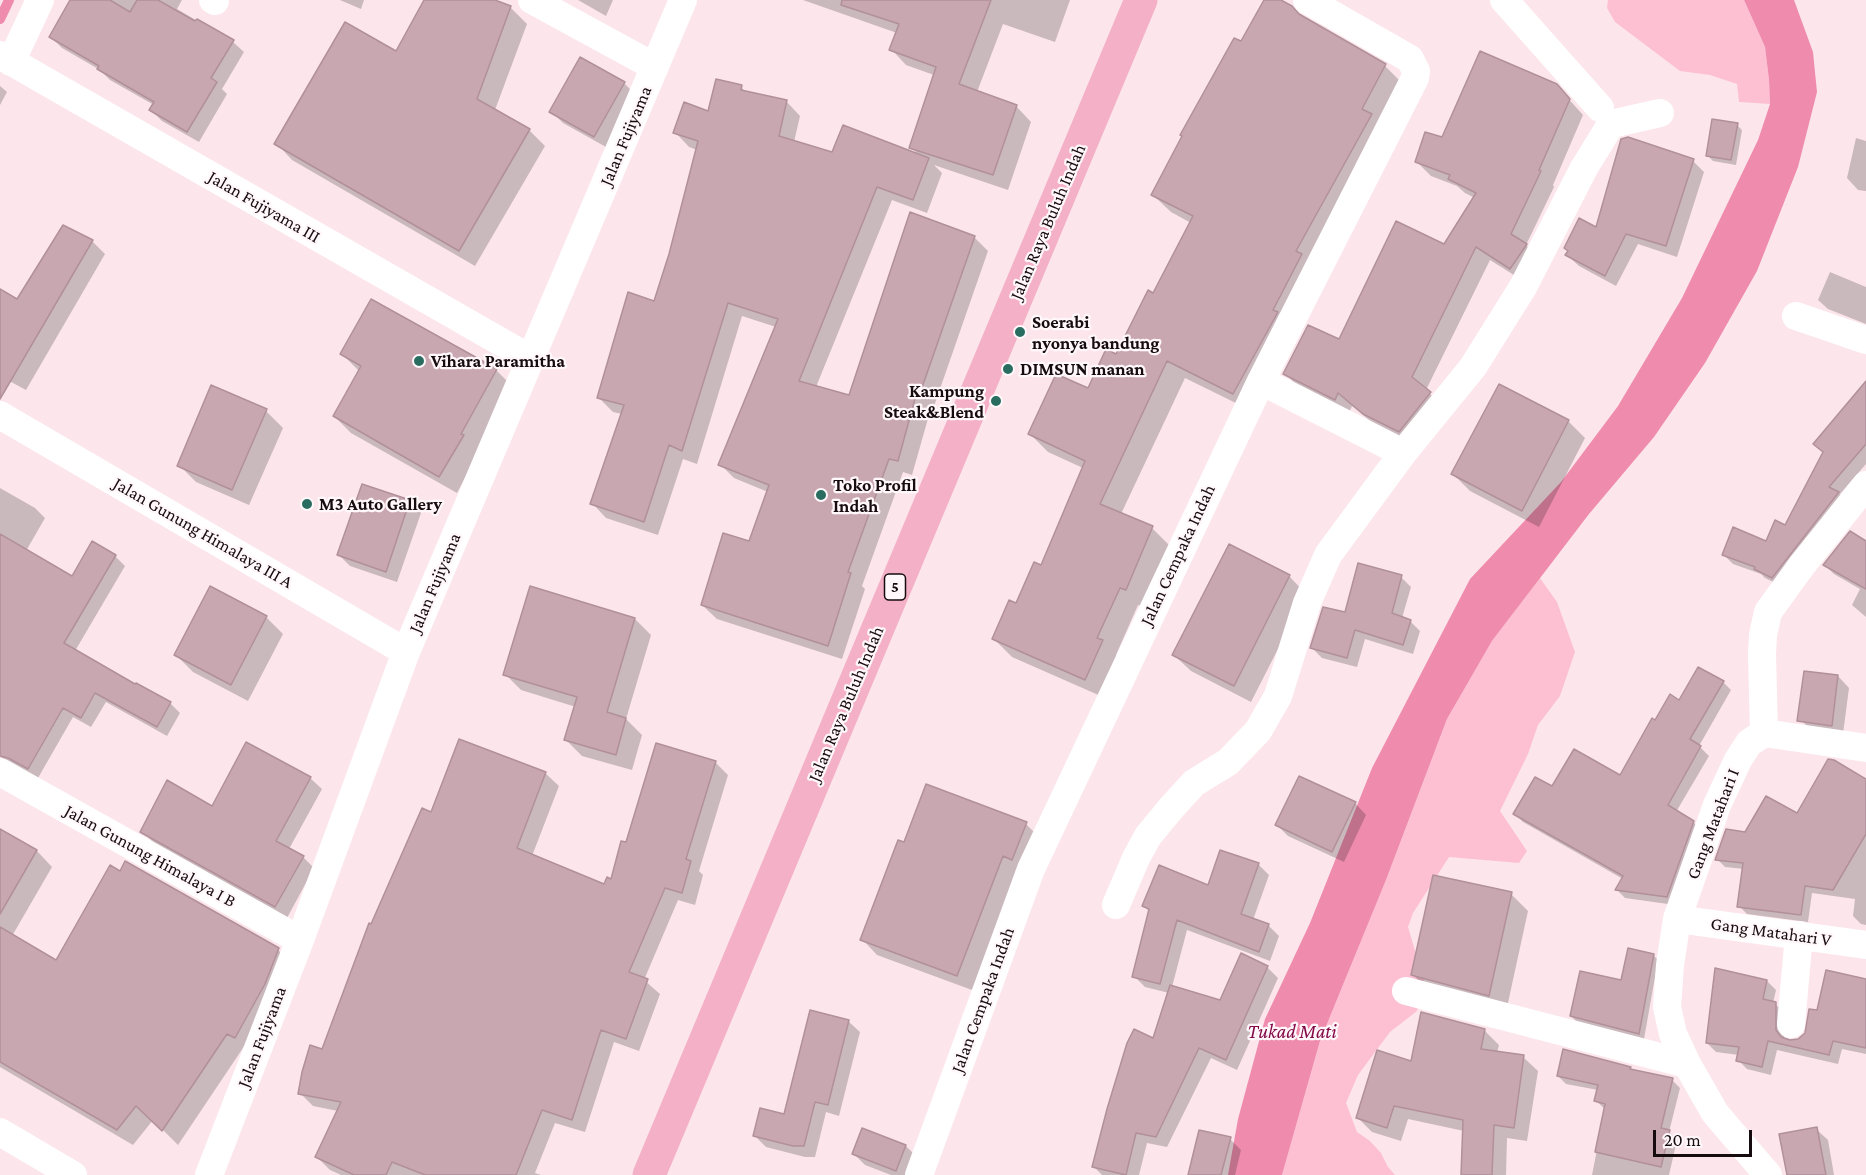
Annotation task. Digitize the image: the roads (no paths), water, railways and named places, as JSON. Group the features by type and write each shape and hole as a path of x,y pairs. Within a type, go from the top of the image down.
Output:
{"highway":[{"name":"Jalan Raya Buluh Indah","path":"649,1175 1141,0"}],"street":[{"path":"6,58 40,0"},
{"path":"532,0 655,67"},
{"name":"Jalan Fujiyama","path":"209,1175 300,940 406,652 683,0"},
{"name":"Jalan Cempaka Indah","path":"919,1175 1031,869 1260,381 1415,78 1416,71 1410,59 1307,0"},
{"path":"1504,0 1600,108"},
{"name":"Jalan Fujiyama III","path":"6,58 529,358"},
{"path":"1116,905 1148,836 1194,783 1228,762 1258,732 1278,696 1306,603 1328,555 1403,453 1473,368 1522,287 1584,168 1611,124 1660,113"},
{"path":"1797,316 1866,340"},
{"path":"1260,381 1403,453"},
{"name":"Jalan Gunung Himalaya III A","path":"0,415 406,652"},
{"path":"1866,484 1768,612 1762,636 1761,654 1764,733 1866,748"},
{"name":"Gang Matahari I","path":"1764,733 1749,743 1717,805 1677,919 1667,1007 1673,1034 1715,1113 1768,1175"},
{"name":"Jalan Gunung Himalaya I B","path":"0,772 300,940"},
{"name":"Gang Matahari V","path":"1677,919 1866,945"},
{"path":"1791,1024 1799,936"},
{"path":"1406,991 1687,1064"},
{"path":"0,1132 73,1175"}],"water":[{"name":"Tukad Mati","path":"1744,0 1794,0 1813,52 1817,92 1798,167 1757,271 1705,363 1654,437 1589,514 1492,641 1447,719 1386,880 1320,1041 1282,1175 1228,1175 1238,1119 1265,1019 1310,923 1372,768 1470,579 1561,482 1618,406 1682,298 1758,140 1770,104 1769,80 1765,47"}],"waterway":[{"path":"0,19 9,0"}],"place":[{"name":"Soerabi nyonya bandung","path":"1020,332"},
{"name":"Vihara Paramitha","path":"419,361"},
{"name":"DIMSUN manan","path":"1008,369"},
{"name":"Kampung Steak&Blend","path":"996,401"},
{"name":"Toko Profil Indah","path":"821,495"},
{"name":"M3 Auto Gallery","path":"307,504"}]}
